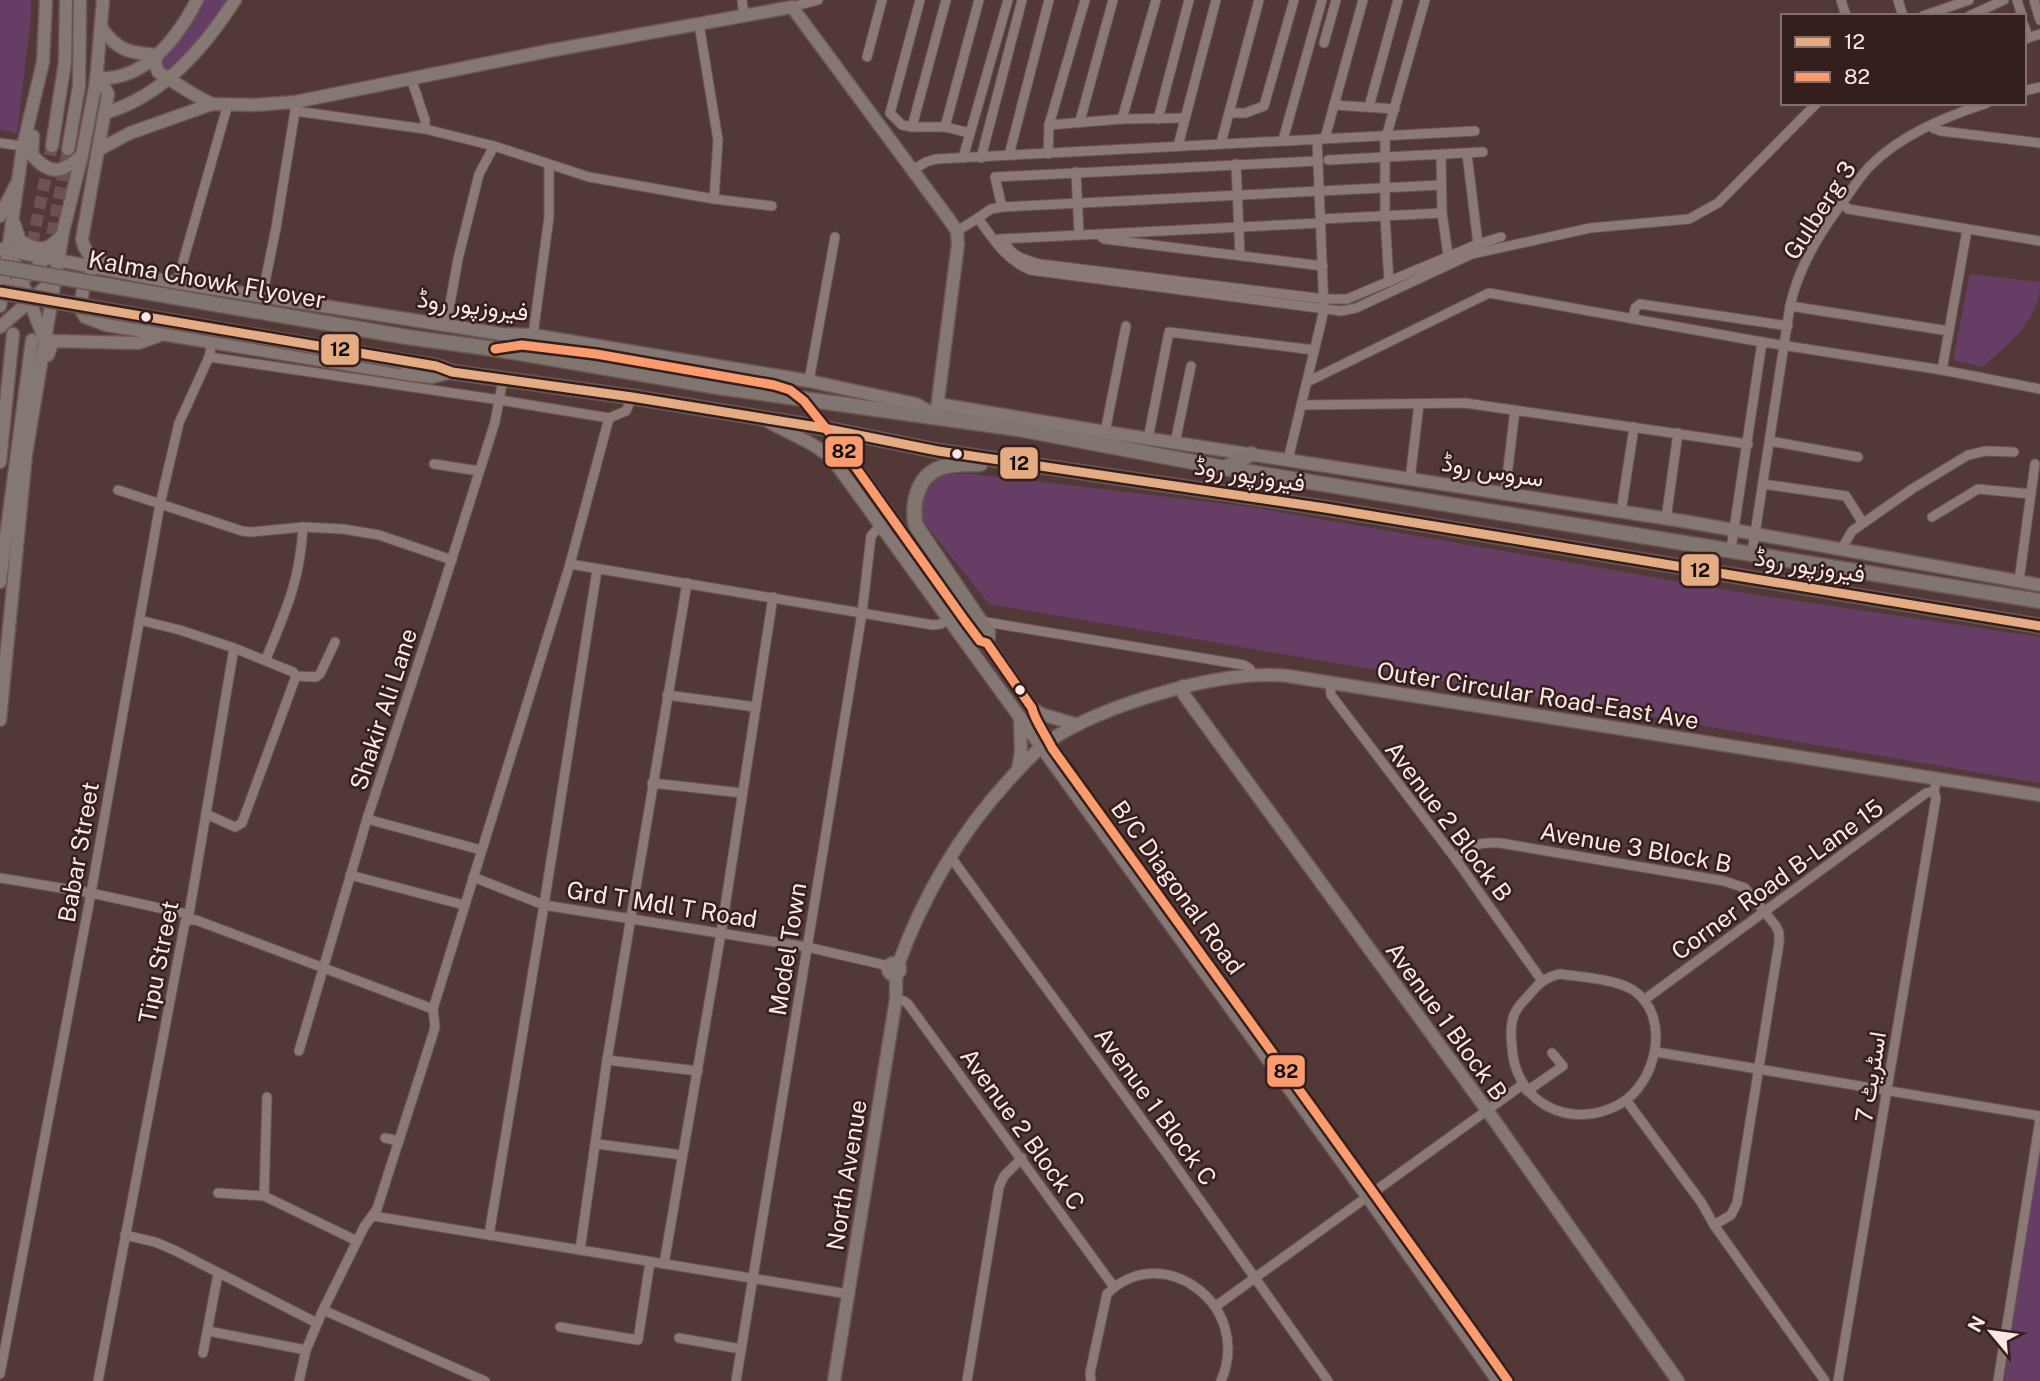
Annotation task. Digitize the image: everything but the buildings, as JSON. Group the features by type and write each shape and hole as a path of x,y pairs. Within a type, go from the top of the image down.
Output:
{"main road":[{"name":"Kalma Chowk Flyover","path":"0,267 407,337"},
{"name":"Kalma Chowk Flyover","path":"1,291 401,361"},
{"name":"فیروزپور روڈ","path":"407,337 495,349 718,387 937,410 1019,429 1225,468 2040,601"},
{"name":"فیروزپور روڈ","path":"401,361 436,366 452,372 764,418 938,451 1325,508 2040,626"},
{"path":"1225,468 1251,454"},
{"path":"987,643 988,633 916,526 912,511 915,497 928,476 936,469 961,464 1020,462"}],"street":[{"path":"0,306 5,250 14,223 23,146 43,62 46,0"},
{"path":"52,146 65,62 66,0"},
{"path":"68,149 79,86 80,0"},
{"path":"1,291 22,282 52,259 63,232 82,155 96,80 103,0"},
{"path":"96,80 120,78 157,55 177,33 197,0"},
{"path":"105,117 170,78 208,37 235,0"},
{"path":"742,0 744,16"},
{"path":"295,106 411,78 818,0"},
{"path":"867,57 882,0"},
{"path":"920,0 890,113 902,125 945,127 970,133"},
{"path":"912,127 946,0"},
{"path":"945,127 979,0"},
{"path":"963,158 1008,0"},
{"path":"981,158 1023,0"},
{"path":"1009,155 1049,0"},
{"path":"1048,154 1049,125 1085,0"},
{"path":"1080,121 1113,0"},
{"path":"1122,119 1156,0"},
{"path":"1158,119 1189,0"},
{"path":"1178,146 1216,0"},
{"path":"1221,143 1259,0"},
{"path":"1229,113 1245,113 1264,106 1294,0"},
{"path":"1283,140 1322,0"},
{"path":"1324,43 1336,0"},
{"path":"1288,460 1324,310 1321,138 1334,105 1363,0"},
{"path":"1369,107 1398,0"},
{"path":"1389,282 1384,187 1385,141 1425,0"},
{"path":"1928,14 1955,2 1969,0"},
{"path":"1991,11 2004,0"},
{"path":"2034,0 2040,20"},
{"path":"792,7 914,169 957,231 958,244 937,410"},
{"path":"699,24 718,140 714,199"},
{"path":"100,27 119,46 131,52 141,56 157,55"},
{"path":"2026,38 2040,34"},
{"path":"157,55 155,63 158,72 185,91 212,104"},
{"path":"411,78 425,120 425,129"},
{"path":"96,80 107,88 105,117 82,239 84,248 93,260 137,274"},
{"path":"99,150 130,134 212,104 295,106 425,129 494,146 589,177 714,199 772,206"},
{"path":"177,283 228,104"},
{"path":"1334,105 1395,109"},
{"path":"978,218 1012,260 1030,270 1341,311 1356,308 1472,254 1590,228 1689,219 1718,204 1815,105"},
{"name":"Gulberg 3","path":"1752,553 1790,306 1797,278 1806,259 1823,229 1868,167 1884,153 1932,125 1982,105"},
{"path":"262,297 295,106"},
{"path":"33,110 32,155 42,165 58,170 67,169 82,155"},
{"path":"105,117 130,134"},
{"path":"1049,125 1080,121 1184,118"},
{"path":"1932,125 1941,131 2040,144"},
{"path":"914,169 926,162 963,158 1475,131"},
{"path":"0,144 23,146"},
{"path":"446,326 458,259 479,173 494,146"},
{"path":"1002,207 995,177 1483,152"},
{"path":"1467,154 1478,244"},
{"path":"1441,155 1442,213 1448,255"},
{"path":"1236,164 1240,256"},
{"path":"533,335 549,217 549,166"},
{"path":"1076,172 1079,234"},
{"path":"0,216 20,177"},
{"path":"957,231 991,209 1002,207 1441,185"},
{"path":"1842,203 1848,209 2040,241"},
{"path":"994,241 1442,213"},
{"path":"14,223 20,241 34,248 53,245 63,232"},
{"path":"1942,370 1967,230"},
{"path":"1100,233 1104,239 1323,266"},
{"path":"809,381 835,237"},
{"path":"1005,239 1006,246 1011,251 1028,261 1040,264 1325,299 1347,299 1448,255 1501,237"},
{"path":"0,661 32,416 38,340 30,301 5,250"},
{"name":"فیروزپور روڈ","path":"5,250 262,297 502,334 533,335 809,381 937,410"},
{"path":"0,582 38,340 56,277 52,259"},
{"path":"0,327 56,277 76,270 137,274"},
{"path":"137,274 94,274 88,277 85,279 80,308 90,320 162,335"},
{"path":"1307,382 1489,293 1785,347 1942,370 2040,389"},
{"path":"1633,319 1635,308 1640,304 1788,326"},
{"path":"1790,306 1949,331"},
{"path":"1105,432 1126,326"},
{"path":"1148,439 1169,332 1314,351"},
{"path":"0,462 13,334"},
{"path":"502,334 579,348 596,354"},
{"name":"فیروزپور روڈ","path":"32,416 53,341 138,343 162,335 413,375 432,377 452,372"},
{"name":"Babar Street","path":"0,1374 91,892 160,504 179,423 209,357 212,342"},
{"path":"1731,549 1762,342"},
{"path":"495,349 522,345 729,376"},
{"path":"209,357 609,418 626,411 632,397"},
{"path":"1175,443 1191,366"},
{"name":"Shakir Ali Lane","path":"299,1051 367,819 452,560 500,400 503,379"},
{"path":"1301,405 1465,403 1748,444"},
{"path":"1410,479 1419,404"},
{"name":"سروس روڈ","path":"937,410 1105,432 1666,519 2040,584"},
{"path":"1505,494 1515,410"},
{"path":"299,1381 306,1350 364,1227 373,1216 399,1141 433,1034 433,1009 570,564 609,418"},
{"path":"764,418 829,456 1020,719 1045,744"},
{"path":"1621,512 1634,427"},
{"path":"1666,519 1678,433"},
{"path":"1770,441 1858,457"},
{"name":"B/C Diagonal Road","path":"844,451 965,621 980,641 987,643 1032,708 1045,744 1508,1381"},
{"path":"1840,550 1846,538 1863,523 1968,455 1986,451 2014,452"},
{"path":"434,464 479,471"},
{"path":"2019,581 2035,464"},
{"path":"1763,484 1846,496 1863,523"},
{"path":"1932,517 1978,489 2031,494"},
{"path":"118,490 242,531 303,527 343,528 379,535 452,560"},
{"name":"Model Town","path":"736,1381 862,613 871,537 880,526"},
{"path":"266,659 294,591 301,559 303,527"},
{"path":"0,720 16,546"},
{"path":"570,564 933,625 948,619"},
{"path":"489,1235 597,570"},
{"path":"580,1250 607,1060 687,583"},
{"path":"664,1264 722,933 773,597"},
{"path":"139,620 180,629 266,659 293,671 296,676"},
{"path":"980,621 1244,665 1250,669 1252,676"},
{"path":"296,676 316,677 320,674 335,642"},
{"name":"Tipu Street","path":"98,1381 188,917 234,648"},
{"path":"206,814 235,827 242,823 296,676"},
{"name":"Outer Circular Road-East Ave","path":"894,969 924,901 950,856 971,825 1045,744 1127,703 1183,686 1252,676 1288,676 1935,785 2040,795"},
{"name":"Avenue 2 Block B","path":"1330,684 1331,695 1455,858 1542,981"},
{"name":"Avenue 1 Block B","path":"1183,686 1184,695 1487,1110 1678,1381"},
{"path":"667,695 756,707"},
{"path":"1032,708 1041,714 1079,725"},
{"path":"1018,771 1021,751 1020,719"},
{"path":"652,783 742,793"},
{"name":"Corner Road B-Lane 15","path":"1644,1000 1935,785"},
{"name":"اسٹریٹ 7","path":"1838,1381 1934,811 1935,785"},
{"path":"367,819 481,850"},
{"name":"Avenue 3 Block B","path":"1455,858 1474,844 1500,843 1738,884 1745,888 1780,933 1737,1203 1731,1215 1714,1225"},
{"name":"Avenue 1 Block C","path":"950,856 1328,1381"},
{"path":"350,875 464,905"},
{"name":"Grd T Mdl T Road","path":"473,877 544,905 807,947 894,969"},
{"path":"0,878 91,892 188,917 433,1009"},
{"name":"North Avenue","path":"834,1381 896,999 894,969"},
{"path":"1560,974 1588,978 1623,985 1644,1000 1650,1009 1654,1026 1656,1052 1642,1080 1626,1100 1597,1114 1569,1114 1545,1105 1525,1088 1515,1068 1511,1023 1518,1006 1542,981 1560,974"},
{"name":"Avenue 2 Block C","path":"896,999 908,1004 1114,1287"},
{"path":"1656,1052 2040,1117 1998,1381"},
{"path":"1216,1306 1487,1110 1563,1066 1552,1053"},
{"path":"607,1060 698,1071"},
{"path":"264,1196 267,1097"},
{"path":"1626,1100 1701,1202 1714,1225 1825,1381"},
{"path":"385,1138 399,1141"},
{"path":"597,1144 682,1155"},
{"path":"967,1381 999,1187 1004,1176 1022,1158"},
{"path":"218,1193 264,1196 357,1241"},
{"name":"B/C Diagonal Road","path":"1370,1194 1498,1381"},
{"path":"373,1216 848,1294"},
{"path":"125,1235 155,1242 317,1324"},
{"path":"560,1327 638,1340 650,1262"},
{"path":"203,1353 218,1274"},
{"path":"1091,1381 1090,1373 1105,1299 1114,1287 1147,1275 1167,1276 1195,1286 1216,1306 1225,1325 1227,1338 1227,1355 1221,1381"},
{"path":"323,1310 485,1381"},
{"path":"208,1331 306,1350"},
{"path":"679,1338 741,1349"}],"shaded area":[{"path":"0,0 31,0 17,134 0,129"},
{"path":"197,0 235,0 184,64 160,74 157,55"},
{"path":"1970,274 2040,282 2039,296 2029,320 1983,367 1953,360"},
{"path":"939,474 1019,479 1251,507 1744,593 2040,637 2040,783 989,604 922,520 918,503"},
{"path":"2040,1141 2040,1381 2004,1381"}],"tunnel":[{"path":"25,279 52,146"},
{"path":"49,252 68,149"},
{"path":"729,376 770,383 792,391 809,406 844,451"}],"transit line":[{"name":"12","path":"0,292 436,366 452,372 632,397 823,428 938,451 1325,508 2040,626"},
{"name":"82","path":"495,349 522,345 596,354 774,385 790,390 804,401 844,451 980,641 987,643 1032,708 1052,748 1508,1381"}]}
